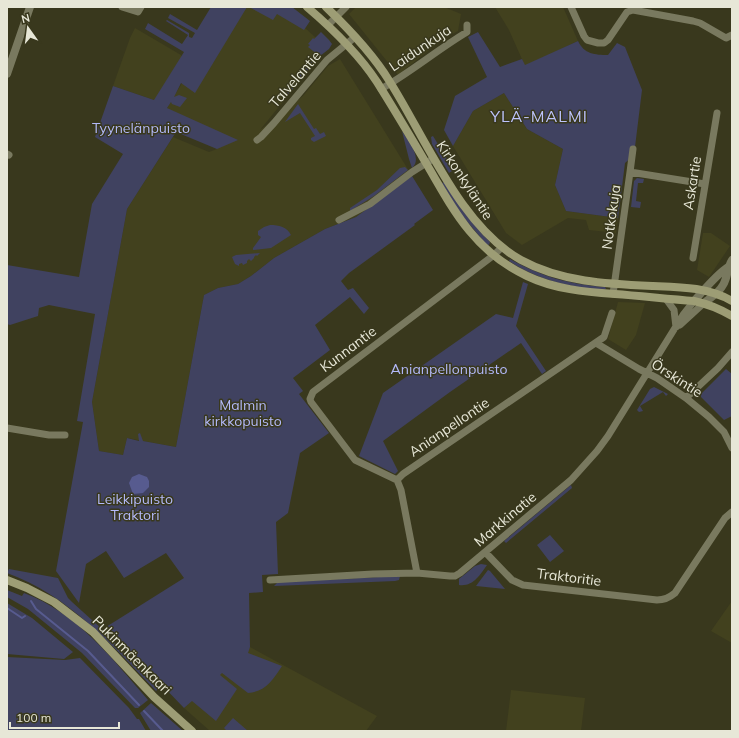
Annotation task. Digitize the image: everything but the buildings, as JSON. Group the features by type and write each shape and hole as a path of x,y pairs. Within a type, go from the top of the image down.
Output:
{"main road":[{"name":"Kirkonkyläntie","path":"307,7 328,25 362,61 381,89 457,216 494,256 528,276 567,289 596,294 613,294 694,301 721,309 732,316"},
{"name":"Kirkonkyläntie","path":"326,7 355,37 379,66 391,83 434,158 471,216 501,248 531,266 550,273 592,282 704,290 716,293 732,301"},
{"name":"Pukinmäenkaari","path":"7,580 27,588 54,602 93,632 154,697 192,731"}],"street":[{"path":"7,74 30,7"},
{"path":"122,7 138,12 142,7"},
{"path":"328,25 346,7"},
{"path":"571,7 587,40 598,43 604,43 608,40 628,12 633,10 693,21 700,23 723,37 731,36"},
{"name":"Laidunkuja","path":"381,89 467,32 467,25"},
{"name":"Talvelantie","path":"256,140 261,137 274,123 327,60 355,37"},
{"name":"Askartie","path":"693,258 717,113"},
{"path":"630,172 633,149"},
{"path":"339,220 370,204 434,158"},
{"name":"Notkokuja","path":"613,294 630,172 705,184"},
{"name":"Kunnantie","path":"397,480 355,460 311,402 310,399 313,392 494,256 501,248"},
{"path":"694,301 714,281 719,273 730,264"},
{"path":"704,303 724,285 730,264"},
{"path":"666,299 674,310 676,327"},
{"name":"Markkinatie","path":"270,580 417,573 455,576 486,553 571,480 598,451 683,314 694,301"},
{"name":"Markkinatie","path":"676,327 704,303"},
{"path":"596,343 604,337 612,313"},
{"name":"Anianpellontie","path":"397,480 403,474 596,343"},
{"name":"Örskintie","path":"596,343 664,382 686,398 724,432 732,448"},
{"path":"686,398 718,368 732,352"},
{"path":"7,428 49,435 65,435"},
{"path":"397,480 401,490 417,573"},
{"name":"Traktoritie","path":"486,553 512,580 523,585 662,600 675,593 725,518 732,512"}],"shaded area":[{"path":"245,7 275,7 293,17 326,47 260,130 303,96 328,66 340,59 409,171 373,206 356,217 325,229 274,258 238,284 218,288 204,295 176,447 127,438 123,455 99,451 92,402 127,209 173,137 209,152 217,149 209,145 167,108 199,55 213,63"},
{"path":"356,7 444,7 461,14 458,31 443,39 398,75 349,14"},
{"path":"495,7 563,7 578,41 525,66 509,30"},
{"path":"135,28 181,55 182,59 157,101 113,86"},
{"path":"504,93 527,129 563,149 555,185 566,211 618,218 616,233 589,230 586,220 568,218 522,245 506,233 453,146 473,111"},
{"path":"703,233 711,233 730,246 709,277 697,270"},
{"path":"618,302 645,303 636,335 626,350 608,339"},
{"path":"139,474 147,477 149,487 143,493 133,494 129,483 132,477"},
{"path":"732,601 732,643 711,631"},
{"path":"250,647 377,716 366,731 210,731 184,708"},
{"path":"511,690 585,698 581,731 506,731"}],"green space":[{"path":"211,7 247,7 195,93 181,83 174,97 179,95 187,98 180,107 172,104 171,102 167,108 238,140 217,149 176,132 127,209 92,402 99,451 123,455 127,438 139,441 138,434 140,433 143,441 176,447 204,295 218,288 238,284 274,258 325,229 356,217 412,176 433,210 349,273 341,281 348,290 353,288 369,308 364,314 350,297 315,325 330,350 293,378 303,391 299,394 329,433 300,453 288,513 276,522 278,574 262,575 263,592 249,593 250,647 248,653 282,666 264,688 248,693 222,673 220,675 237,689 216,721 192,701 184,708 106,627 184,578 166,553 124,578 106,551 86,564 79,603 56,571 83,422 77,421 95,314 49,305 39,308 38,316 10,325 7,324 7,265 79,277 92,204 123,154 95,137 113,86 154,100 184,52 145,29 148,23 182,44 188,35 166,21 167,20 189,33 189,37 192,38 195,33 168,18 170,14 197,30"},
{"path":"249,7 292,7 310,21 304,30 277,14 273,20"},
{"path":"321,32 332,44 329,49 320,56 287,96 281,95 317,54 308,47 310,45 308,44"},
{"path":"478,32 500,67 522,59 525,65 578,41 583,49 590,53 599,55 608,55 617,43 625,47 642,90 634,155 625,163 618,218 566,211 555,185 563,149 527,129 504,93 473,111 453,146 444,130 455,96 487,77 468,37"},
{"path":"298,104 314,129 316,128 320,134 324,132 326,136 314,142 311,140 311,138 315,136 300,113 285,122"},
{"path":"402,131 411,144 415,155 415,164 412,168 409,159"},
{"path":"433,136 452,167 452,171 449,173 432,144 431,137"},
{"path":"405,167 408,170 374,196 350,211 350,208 377,190 400,168"},
{"path":"637,178 644,179 643,183 638,183 636,201 641,202 640,208 631,207 634,181"},
{"path":"444,182 465,214 490,242 489,245 486,244 460,213 442,183"},
{"path":"270,225 282,227 291,235 271,248 253,250 261,237 258,235 258,231"},
{"path":"260,253 251,261 249,259 247,263 243,265 242,263 239,264 239,266 235,264 232,257 236,255"},
{"path":"510,259 533,271 556,279 579,284 605,287 606,289 589,289 551,281 525,270 509,261"},
{"name":"Anianpellonpuisto","path":"523,282 528,284 516,326 546,371 542,374 521,343 383,441 398,471 395,474 359,456 383,393 496,314 513,318"},
{"path":"726,369 732,374 732,416 724,420 701,397 701,394"},
{"path":"654,387 668,394 666,396 663,392 640,406 643,411 639,412 637,410 650,389"},
{"path":"571,485 572,488 506,543 504,541"},
{"path":"550,535 564,551 550,562 537,545"},
{"path":"481,564 487,565 476,580 468,584 459,585 459,579 475,566"},
{"path":"9,569 58,578 68,598 103,630 158,689 156,691 106,639 88,623 50,594 29,582 7,573"},
{"path":"488,570 490,571 505,589 476,586"},
{"path":"400,576 399,580 395,581 274,586 278,582"},
{"path":"7,590 22,596 24,593 61,612 92,638 107,653 148,700 138,708 135,708 82,653 28,609 7,597"},
{"path":"7,603 32,618 73,652 64,659 7,654"},
{"path":"7,657 65,660 80,658 129,708 137,719 139,719 146,731 7,731"},
{"path":"151,703 183,731 151,731 140,713"},
{"path":"233,718 248,731 227,731 224,728"}],"waterway":[{"path":"31,601 36,609 88,651 139,705"},
{"path":"7,608 22,618 25,616"},
{"path":"144,711 163,731"}],"district":[{"name":"YLÄ-MALMI","path":"539,116"}],"park label":[{"name":"Tyynelänpuisto","path":"141,128"},
{"name":"Malmin kirkkopuisto","path":"243,414"},
{"name":"Leikkipuisto Traktori","path":"135,508"}]}
